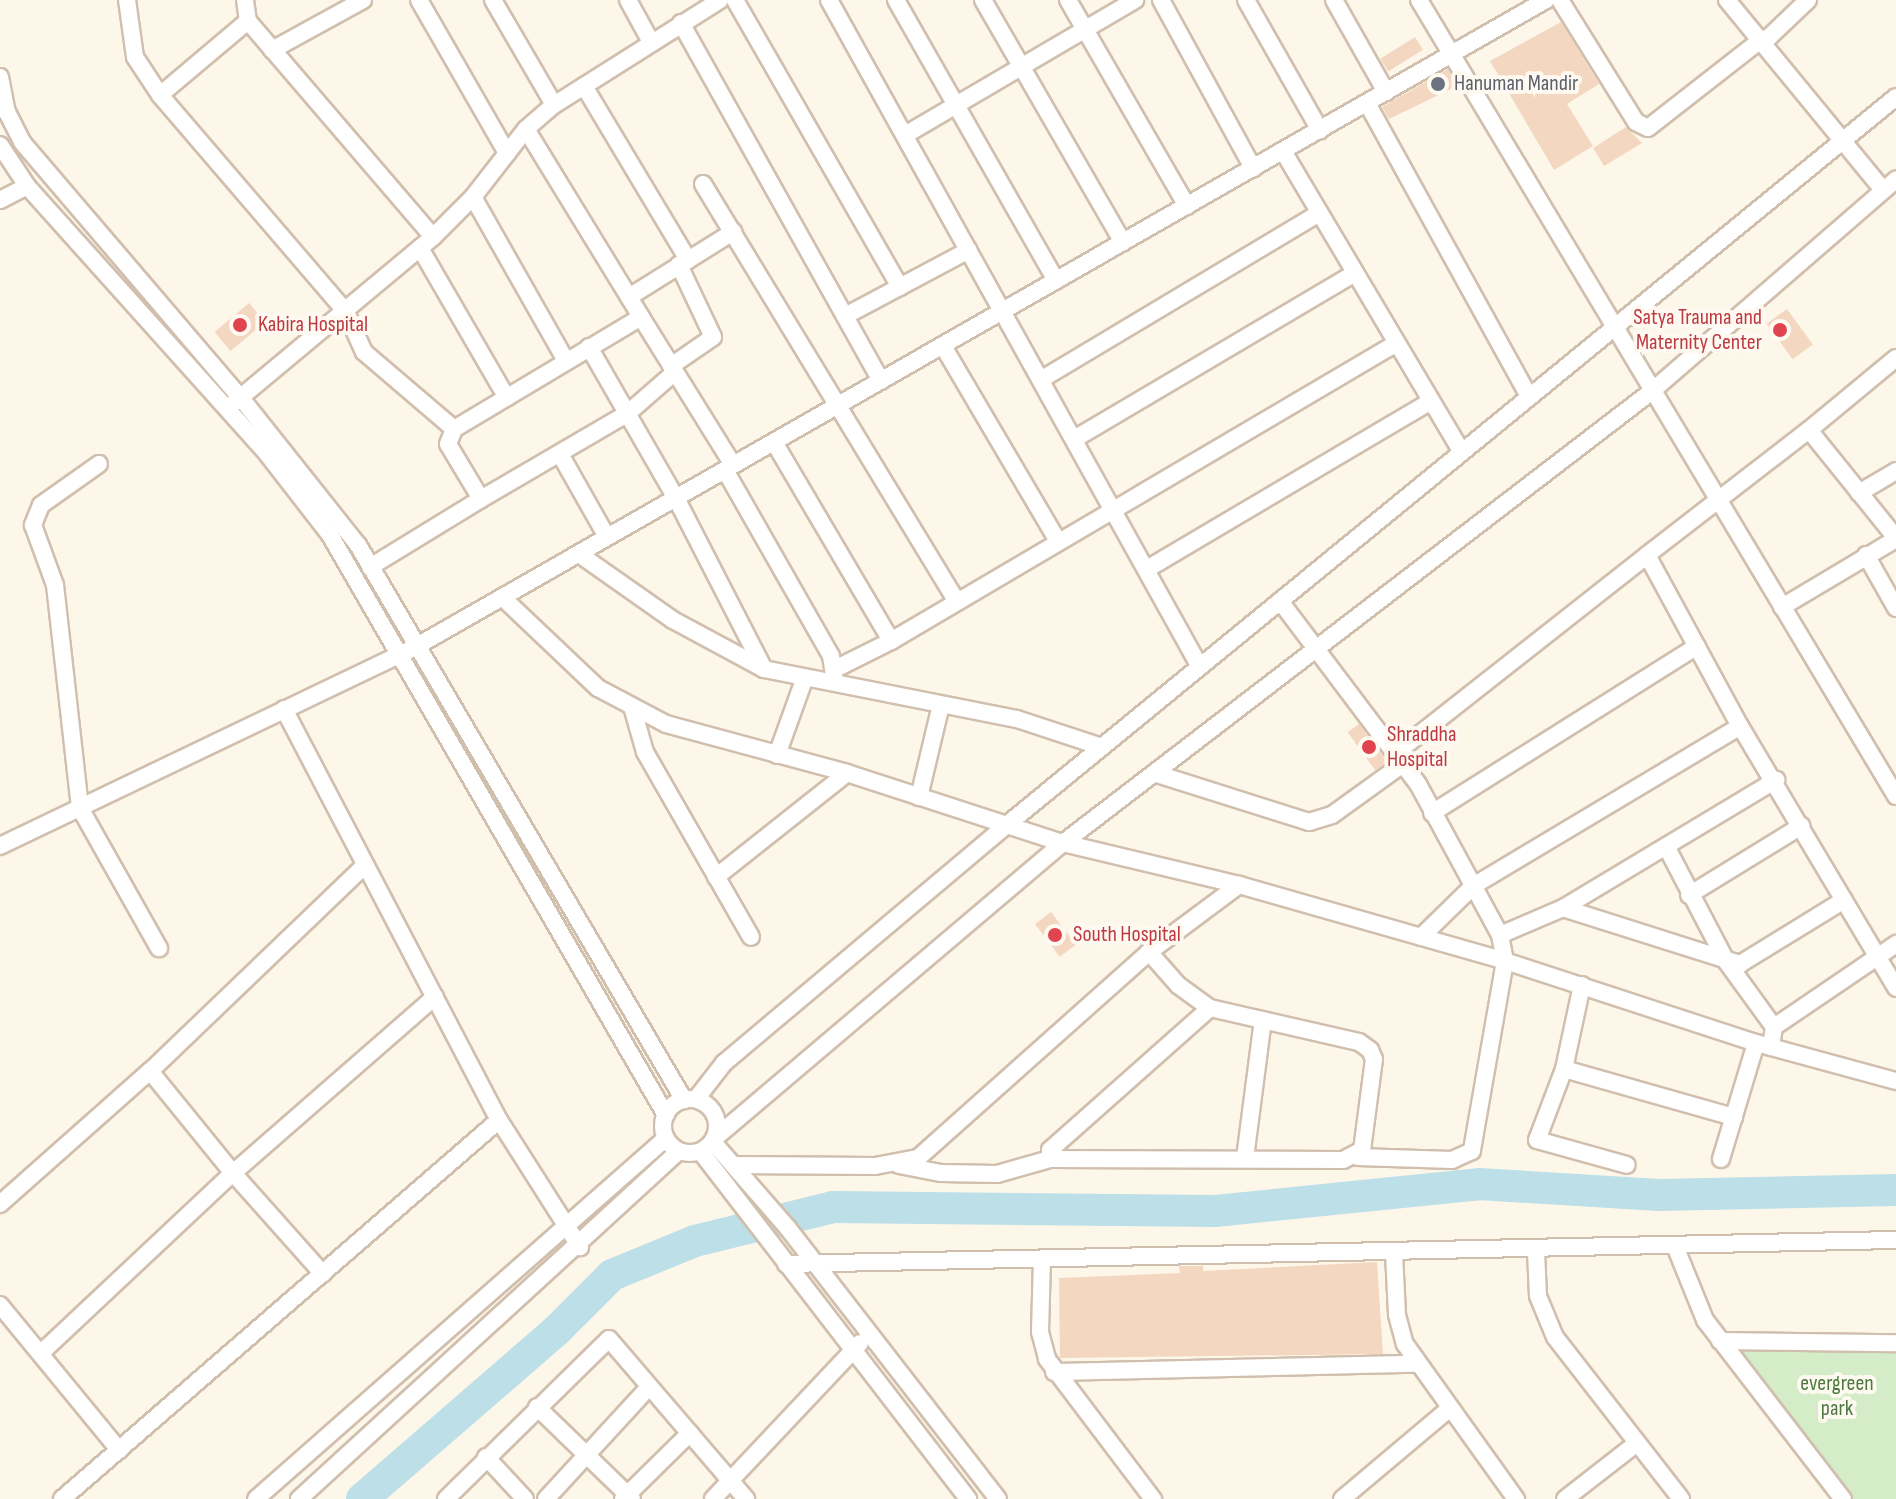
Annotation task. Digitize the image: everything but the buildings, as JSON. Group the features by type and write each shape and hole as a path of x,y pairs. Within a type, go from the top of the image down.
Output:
{"street":[{"path":"127,0 135,57 160,95 346,312 364,352 454,429"},
{"path":"245,0 248,21 426,242 507,398"},
{"path":"272,50 363,0"},
{"path":"419,0 507,153"},
{"path":"493,0 554,105"},
{"path":"628,0 651,42"},
{"path":"226,409 346,312 426,242 473,197 526,129 554,105 720,0"},
{"path":"735,0 900,287"},
{"path":"829,0 1076,438 1200,667"},
{"path":"896,0 1056,281"},
{"path":"983,0 1123,242"},
{"path":"1068,0 1187,206"},
{"path":"905,135 1135,0"},
{"path":"1161,0 1253,168"},
{"path":"1246,0 1320,130"},
{"path":"1334,0 1386,92"},
{"path":"1419,0 1896,796"},
{"path":"0,846 410,649 1546,0"},
{"path":"1560,0 1643,132 1763,40 1808,0"},
{"path":"299,1499 580,1247 679,1151 710,1144 1063,843 1652,391 1890,185 1843,140 1727,0"},
{"path":"160,95 248,21"},
{"path":"681,23 881,381"},
{"path":"0,77 7,112 22,142 241,398 370,567 566,948 666,1115 666,1138 679,1151"},
{"path":"370,567 628,413 673,369 713,337 684,263 584,86"},
{"path":"666,1115 690,1100 724,1063 1006,826 1896,97"},
{"path":"1367,103 1529,397"},
{"path":"526,129 673,369 729,468 835,677"},
{"path":"0,145 27,186 226,409 330,535 410,649 690,1100 715,1114 710,1144 728,1185 968,1499"},
{"path":"1283,151 1462,452"},
{"path":"703,184 957,601"},
{"path":"0,200 27,186"},
{"path":"473,197 566,361"},
{"path":"1042,379 1319,213"},
{"path":"629,297 733,232"},
{"path":"845,316 969,250"},
{"path":"1076,438 1355,273"},
{"path":"481,499 448,444 454,429 641,317"},
{"path":"835,677 1114,507 1397,343"},
{"path":"943,346 1058,541"},
{"path":"589,347 676,498 764,669"},
{"path":"1154,773 1309,822 1332,815 1716,498 1809,430 1896,358"},
{"path":"1147,569 1431,401"},
{"path":"1782,607 1896,538 1809,430"},
{"path":"774,442 891,641"},
{"path":"560,454 607,537"},
{"path":"99,464 41,505 33,525 58,598 80,808 159,948"},
{"path":"1859,493 1896,471"},
{"path":"579,554 673,620 764,669 804,680 835,677 941,705 1017,719 1102,747"},
{"path":"1647,555 1740,726 1776,780 1896,988"},
{"path":"1866,555 1896,608"},
{"path":"502,597 561,657 633,710 777,755 847,773 1063,843 1239,885 1505,961 1764,1045 1896,1081"},
{"path":"733,1165 899,1165 941,1173 997,1174 1050,1159 1358,1157 1452,1160 1472,1151 1505,961 1500,935 1401,757 1280,601"},
{"path":"1432,813 1697,646"},
{"path":"777,755 804,680"},
{"path":"919,797 941,705"},
{"path":"284,709 362,868 435,997 499,1120 580,1247"},
{"path":"633,710 645,752 751,937"},
{"path":"1421,937 1473,886 1740,726"},
{"path":"716,877 847,773"},
{"path":"1500,935 1563,908 1776,780"},
{"path":"1689,895 1801,826"},
{"path":"1667,848 1726,961 1774,1027"},
{"path":"0,1204 150,1071 362,868"},
{"path":"899,1165 918,1158 1149,952 1239,885"},
{"path":"1563,908 1740,964 1844,900"},
{"path":"1721,1159 1734,1117 1774,1027 1896,944"},
{"path":"1149,952 1178,985 1210,1008 1359,1042 1370,1050 1374,1059 1358,1157"},
{"path":"1582,985 1564,1069 1539,1143 1627,1165"},
{"path":"41,1353 233,1173 435,997"},
{"path":"1050,1159 1050,1150 1210,1008"},
{"path":"1245,1158 1263,1020"},
{"path":"1564,1069 1734,1117"},
{"path":"150,1071 233,1173 323,1274"},
{"path":"62,1499 499,1120"},
{"path":"256,1499 666,1138"},
{"path":"710,1144 733,1165 787,1227 998,1499"},
{"path":"786,1264 1536,1251 1896,1240"},
{"path":"1675,1246 1696,1301 1720,1341 1843,1499"},
{"path":"1536,1251 1544,1318 1681,1499"},
{"path":"1394,1253 1397,1315 1417,1364 1516,1499"},
{"path":"1042,1260 1040,1332 1054,1372 1153,1499"},
{"path":"0,1305 119,1450"},
{"path":"713,1499 869,1334"},
{"path":"446,1499 609,1339 746,1499"},
{"path":"1720,1341 1896,1343"},
{"path":"1054,1372 1417,1364"},
{"path":"546,1499 649,1387"},
{"path":"537,1407 627,1497 690,1433"},
{"path":"1342,1499 1449,1409"},
{"path":"1565,1499 1637,1443"},
{"path":"486,1457 525,1499"}],"green space":[{"name":"evergreen park","path":"1896,1338 1896,1499 1846,1499 1721,1339"}],"waterway":[{"path":"362,1499 556,1331 612,1275 695,1241 833,1207 1215,1211 1479,1184 1659,1195 1896,1190"}],"place":[{"name":"Hanuman Mandir","path":"1438,84"},
{"name":"Kabira Hospital","path":"240,325"},
{"name":"Satya Trauma and Maternity Center","path":"1780,330"},
{"name":"Shraddha Hospital","path":"1369,747"},
{"name":"South Hospital","path":"1055,935"}]}
